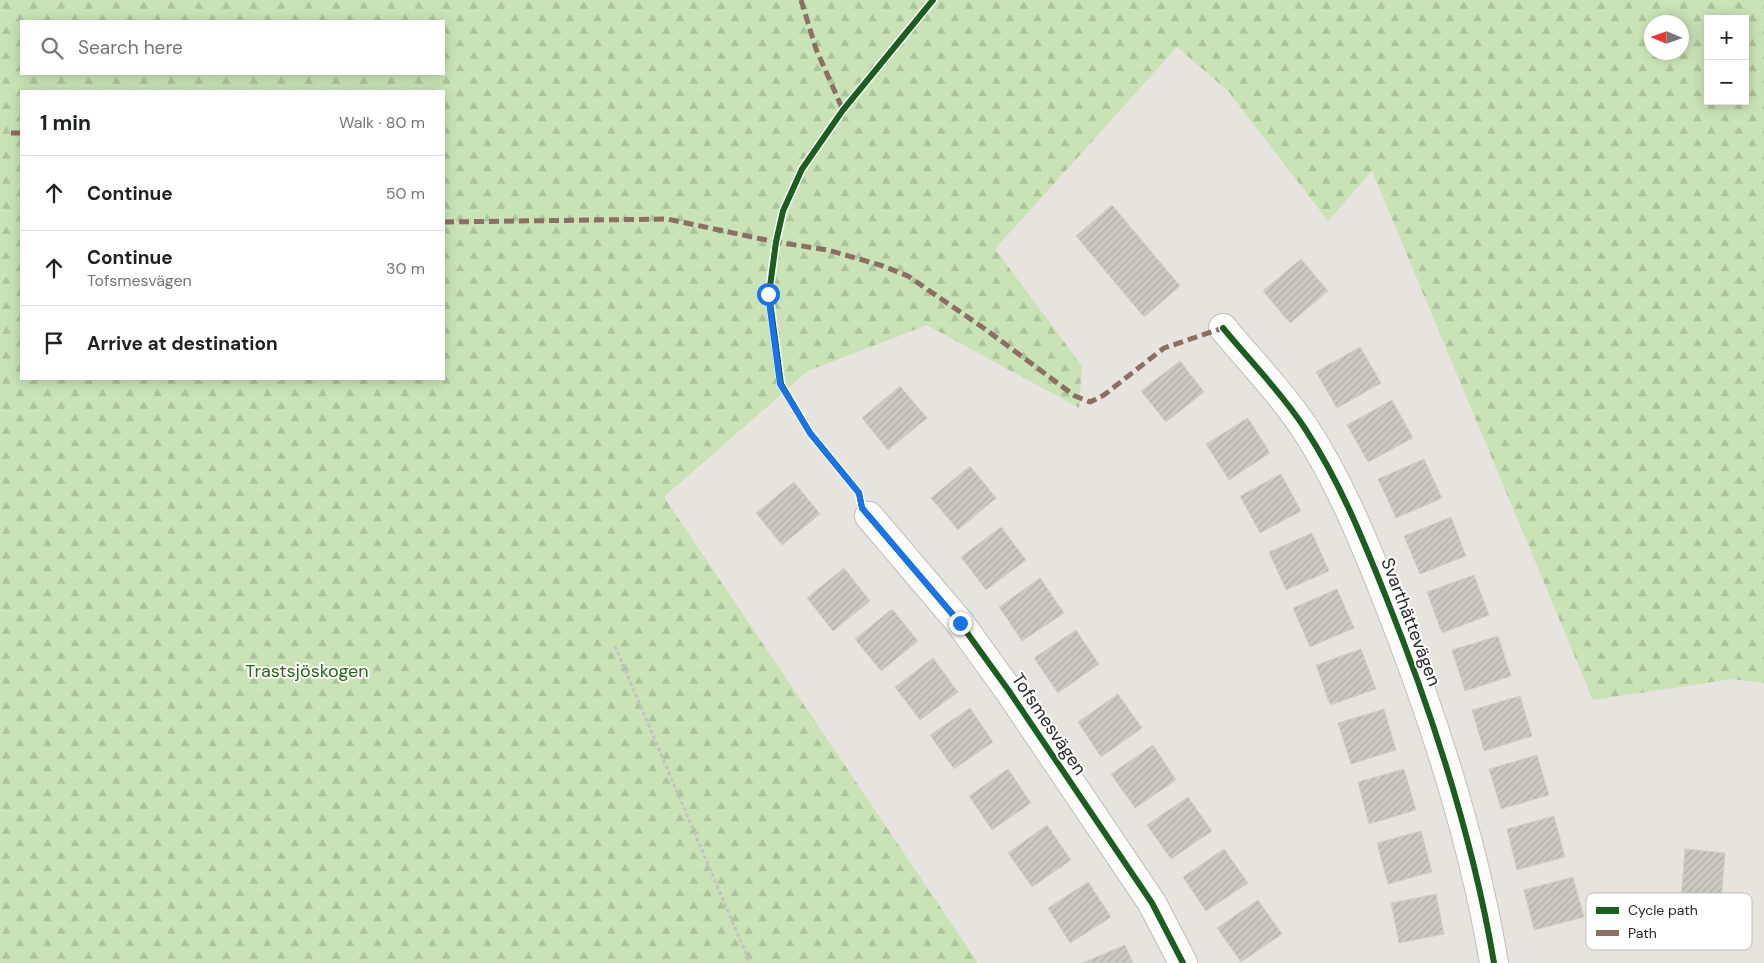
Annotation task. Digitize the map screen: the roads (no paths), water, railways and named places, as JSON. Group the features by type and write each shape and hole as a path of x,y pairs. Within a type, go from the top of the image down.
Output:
{"street":[{"name":"Svarthättevägen","path":"1222,328 1288,405 1305,428 1334,479 1369,555 1402,636 1439,742 1466,833 1487,920 1494,963"},
{"name":"Tofsmesvägen","path":"869,516 960,623 1009,691 1152,903 1183,963"}],"park label":[{"name":"Trastsjöskogen","path":"307,671"}]}
